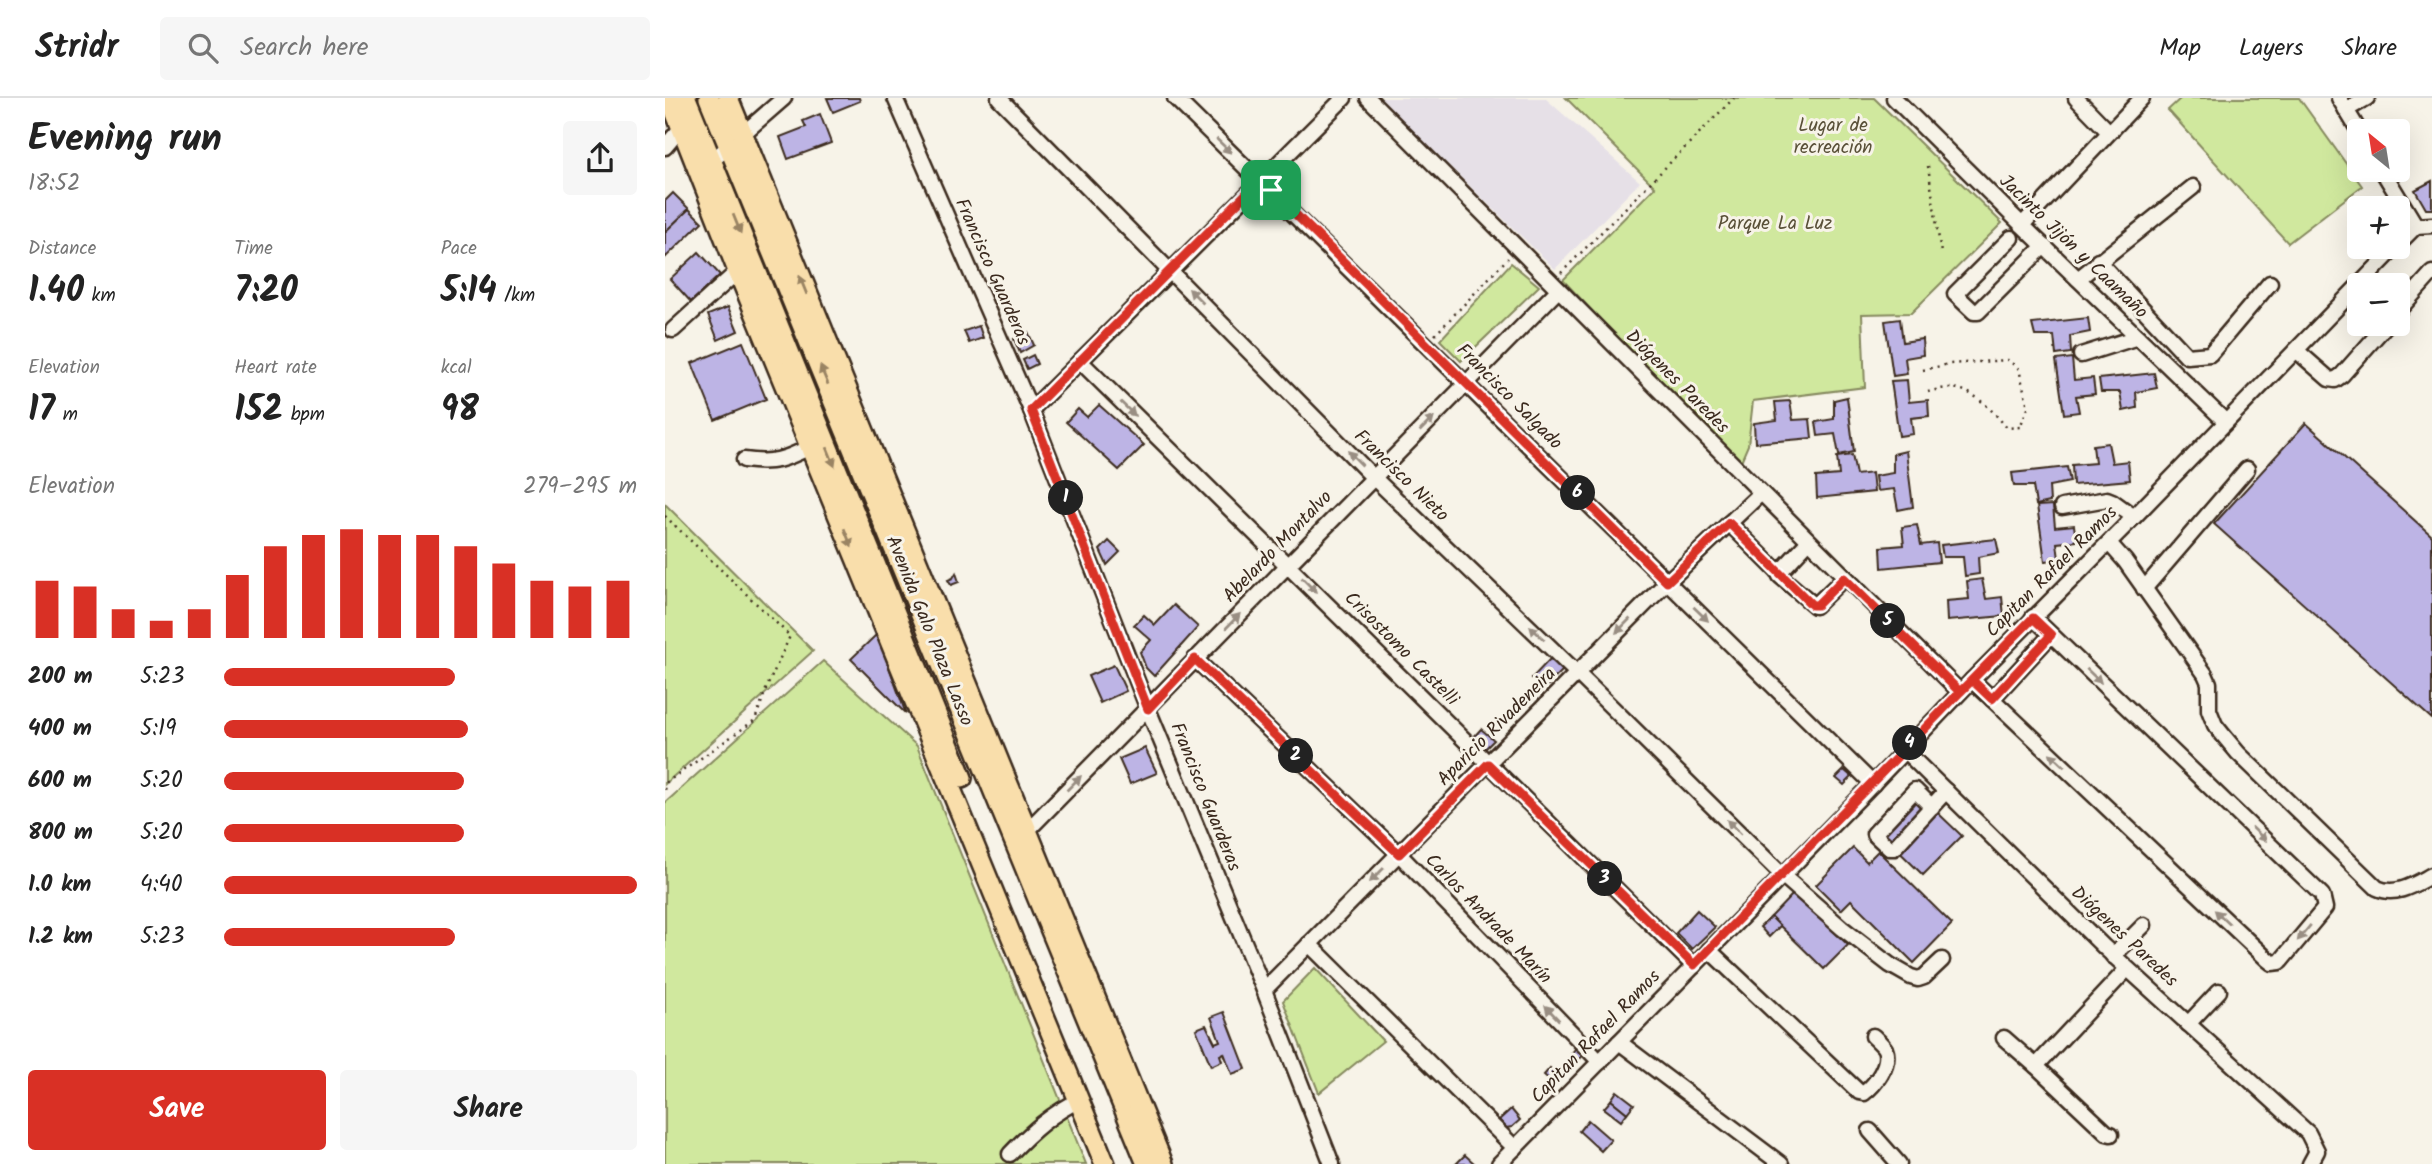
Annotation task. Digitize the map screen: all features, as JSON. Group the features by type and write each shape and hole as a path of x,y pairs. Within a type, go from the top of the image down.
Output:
{"main road":[{"name":"Avenida Galo Plaza Lasso","path":"670,98 682,127 705,166 1119,1164"},
{"name":"Avenida Galo Plaza Lasso","path":"686,98 738,271 1105,1164"},
{"name":"Avenida Galo Plaza Lasso","path":"709,98 736,141 1163,1164"},
{"name":"Avenida Galo Plaza Lasso","path":"728,98 736,141 877,503 1147,1164"}],"street":[{"name":"Francisco Guarderas","path":"895,98 1031,410 1148,709 1264,990 1332,1164"},
{"name":"Francisco Nieto","path":"999,98 1373,477 1577,673 1782,876 1842,928 1890,965 1911,977 1924,977 1942,960"},
{"name":"Francisco Salgado","path":"1175,98 1468,383 1873,784"},
{"path":"1031,410 1345,98"},
{"name":"Diógenes Paredes","path":"1368,98 1557,284 1760,494 1960,692"},
{"name":"Jacinto Jijón y Caamaño","path":"1894,98 2226,422"},
{"path":"2076,98 2109,132"},
{"path":"2022,225 2142,98"},
{"path":"2343,104 2367,98"},
{"path":"705,166 782,99"},
{"path":"665,147 682,127"},
{"path":"2389,182 2416,226 2432,225"},
{"path":"2078,279 2193,187"},
{"name":"Capitan Rafael Ramos","path":"2410,232 2416,226"},
{"path":"2011,238 1955,294 1974,312 1978,312 2044,246"},
{"name":"Capitan Rafael Ramos","path":"1500,1164 2384,259"},
{"path":"2098,261 2187,356 2210,354 2270,283"},
{"path":"673,330 738,271"},
{"path":"2410,298 2432,273"},
{"name":"Abelardo Montalvo","path":"1026,832 1468,383 1557,284"},
{"path":"2296,349 2329,379 2335,380 2376,336"},
{"path":"2081,355 2138,337"},
{"name":"Crisostomo Castelli","path":"1080,361 1694,965"},
{"path":"744,460 768,463 810,447"},
{"path":"2144,589 2247,469"},
{"name":"Aparicio Rivadeneira","path":"1264,990 1667,582 1760,494"},
{"path":"2062,507 2107,499 2134,517"},
{"path":"1729,523 1815,606 1844,578"},
{"path":"1779,573 1808,542"},
{"path":"2109,543 2205,674 2209,683 2209,710 2215,725 2238,753 2377,888 2386,892 2396,891 2432,874"},
{"path":"1972,680 2267,959 2272,963 2280,962 2325,908 2322,895 2033,618"},
{"path":"1992,699 2051,635"},
{"name":"Carlos Andrade Marín","path":"1195,659 1399,854 1599,1062"},
{"name":"Diógenes Paredes","path":"1904,750 2113,956 2308,1133 2313,1157"},
{"path":"1932,807 1946,792"},
{"path":"2113,956 2144,925"},
{"path":"1309,944 1515,1148"},
{"path":"1709,950 1859,1092 1864,1093 1875,1083 1886,1062 1885,1048 1873,1036"},
{"path":"2036,1066 2127,969"},
{"path":"2188,1024 2219,990"},
{"path":"2004,1038 2111,1134"},
{"path":"1619,1042 1781,1164"},
{"path":"1010,1154 1043,1122 1063,1107 1080,1100"},
{"path":"1870,1131 1899,1164"}],"path":[{"path":"1557,284 1734,98"},
{"path":"1928,166 1941,253"},
{"path":"1433,337 1512,254"},
{"path":"1923,370 2008,360 2019,369 2028,407 2020,427 2007,428 1994,412 1974,396 1952,388 1928,392"},
{"path":"665,516 790,636 755,720 667,782 665,790"}],"shaded area":[{"path":"1379,98 1545,98 1640,182 1555,269"}],"green space":[{"name":"Parque La Luz","path":"1566,98 1874,98 2002,223 1911,313 1862,314 1865,387 1753,401 1748,445 1739,466 1563,280 1655,187"},
{"path":"2181,98 2299,98 2347,165 2347,182 2359,182 2362,186 2288,243 2168,110"},
{"path":"1511,263 1539,286 1461,361 1440,340"},
{"path":"665,504 813,651 665,784"},
{"path":"823,661 917,746 1086,1164 665,1164 665,803"},
{"path":"1315,968 1383,1041 1319,1093 1283,1001"}],"building":[{"path":"827,98 859,98 860,101 833,112"},
{"path":"820,114 831,143 788,159 780,137 806,127 803,121"},
{"path":"2432,181 2432,209 2426,209 2415,190"},
{"path":"673,193 689,209 665,232 665,201"},
{"path":"689,209 702,222 665,258 665,232"},
{"path":"699,252 720,275 691,302 670,279"},
{"path":"728,307 738,331 718,340 708,315"},
{"path":"2088,318 2090,332 2070,336 2071,353 2056,355 2054,336 2035,336 2032,324"},
{"path":"1900,319 1903,342 1922,339 1923,355 1905,358 1907,374 1893,376 1885,321"},
{"path":"979,326 983,338 969,343 964,331"},
{"path":"1028,332 1034,345 1020,353 1014,339"},
{"path":"743,342 766,399 715,420 692,363"},
{"path":"1033,355 1037,364 1027,369 1023,360"},
{"path":"2072,358 2074,380 2093,378 2095,394 2076,396 2079,412 2064,414 2056,360"},
{"path":"2154,373 2157,388 2136,392 2137,408 2123,411 2120,392 2101,392 2099,379"},
{"path":"1907,380 1909,402 1928,400 1929,416 1911,418 1913,434 1899,436 1891,381"},
{"path":"1847,397 1854,452 1839,455 1835,434 1818,436 1816,422 1834,419 1834,400"},
{"path":"1790,401 1793,420 1810,419 1812,438 1755,443 1754,423 1777,420 1775,402"},
{"path":"1099,405 1144,445 1119,470 1066,422 1078,409 1087,417"},
{"path":"2306,423 2432,536 2432,719 2214,524"},
{"path":"2108,443 2112,463 2128,461 2130,480 2073,485 2072,465 2095,463 2093,445"},
{"path":"1906,451 1913,507 1898,510 1894,489 1877,491 1875,476 1893,473 1893,454"},
{"path":"1852,455 1856,475 1872,473 1874,492 1817,498 1816,477 1839,475 1837,457"},
{"path":"2067,467 2070,482 2049,486 2050,502 2036,505 2033,486 2014,486 2012,473"},
{"path":"2053,505 2055,527 2074,525 2076,541 2057,543 2059,559 2045,561 2037,506"},
{"path":"1917,525 1921,545 1937,543 1939,562 1882,568 1881,547 1904,545 1902,527"},
{"path":"1996,539 1999,553 1978,557 1979,574 1965,576 1963,557 1943,557 1941,545"},
{"path":"1109,541 1120,552 1107,565 1100,550"},
{"path":"956,573 959,582 951,585 948,580"},
{"path":"1982,579 1986,599 2002,597 2004,616 1947,621 1946,601 1969,599 1967,581"},
{"path":"1174,605 1198,627 1154,676 1146,668 1140,652 1151,640 1134,625 1144,615 1155,625"},
{"path":"877,634 906,714 851,659"},
{"path":"1551,658 1563,670 1543,690 1532,678"},
{"path":"1114,665 1126,691 1100,703 1088,676"},
{"path":"1481,729 1494,740 1484,750 1472,739"},
{"path":"1145,748 1157,773 1130,784 1119,759"},
{"path":"1844,770 1852,777 1844,785 1836,778"},
{"path":"1913,789 1962,836 1923,875 1875,828"},
{"path":"1853,848 1867,862 1878,851 1952,924 1914,963 1851,900 1841,910 1816,885"},
{"path":"1794,893 1848,945 1824,969 1771,917"},
{"path":"1697,910 1715,927 1692,949 1676,933"},
{"path":"1771,917 1780,926 1769,937 1760,927"},
{"path":"1224,1012 1246,1069 1232,1074 1224,1053 1220,1055 1222,1061 1211,1066 1196,1029 1206,1025 1215,1043 1220,1041 1211,1017"},
{"path":"1579,1044 1585,1053 1579,1060 1571,1054"},
{"path":"1550,1068 1560,1077 1554,1084 1544,1075"},
{"path":"1617,1091 1634,1104 1627,1113 1611,1100"},
{"path":"1611,1100 1627,1113 1621,1121 1604,1108"},
{"path":"1511,1109 1520,1120 1512,1127 1506,1128 1499,1120"},
{"path":"1588,1120 1611,1140 1601,1151 1579,1131"},
{"path":"1465,1155 1475,1164 1456,1164"}],"route":[{"path":"1271,190 1260,180 1031,410 1148,709 1195,659 1399,854 1488,764 1694,965 1865,792 1926,727 1949,704 1960,692 2033,618 2051,635 1992,699 1972,680 1960,692 1844,578 1817,605 1812,605 1729,523 1667,582 1271,190"}],"park label":[{"name":"Lugar de recreación","path":"1833,137"}]}
